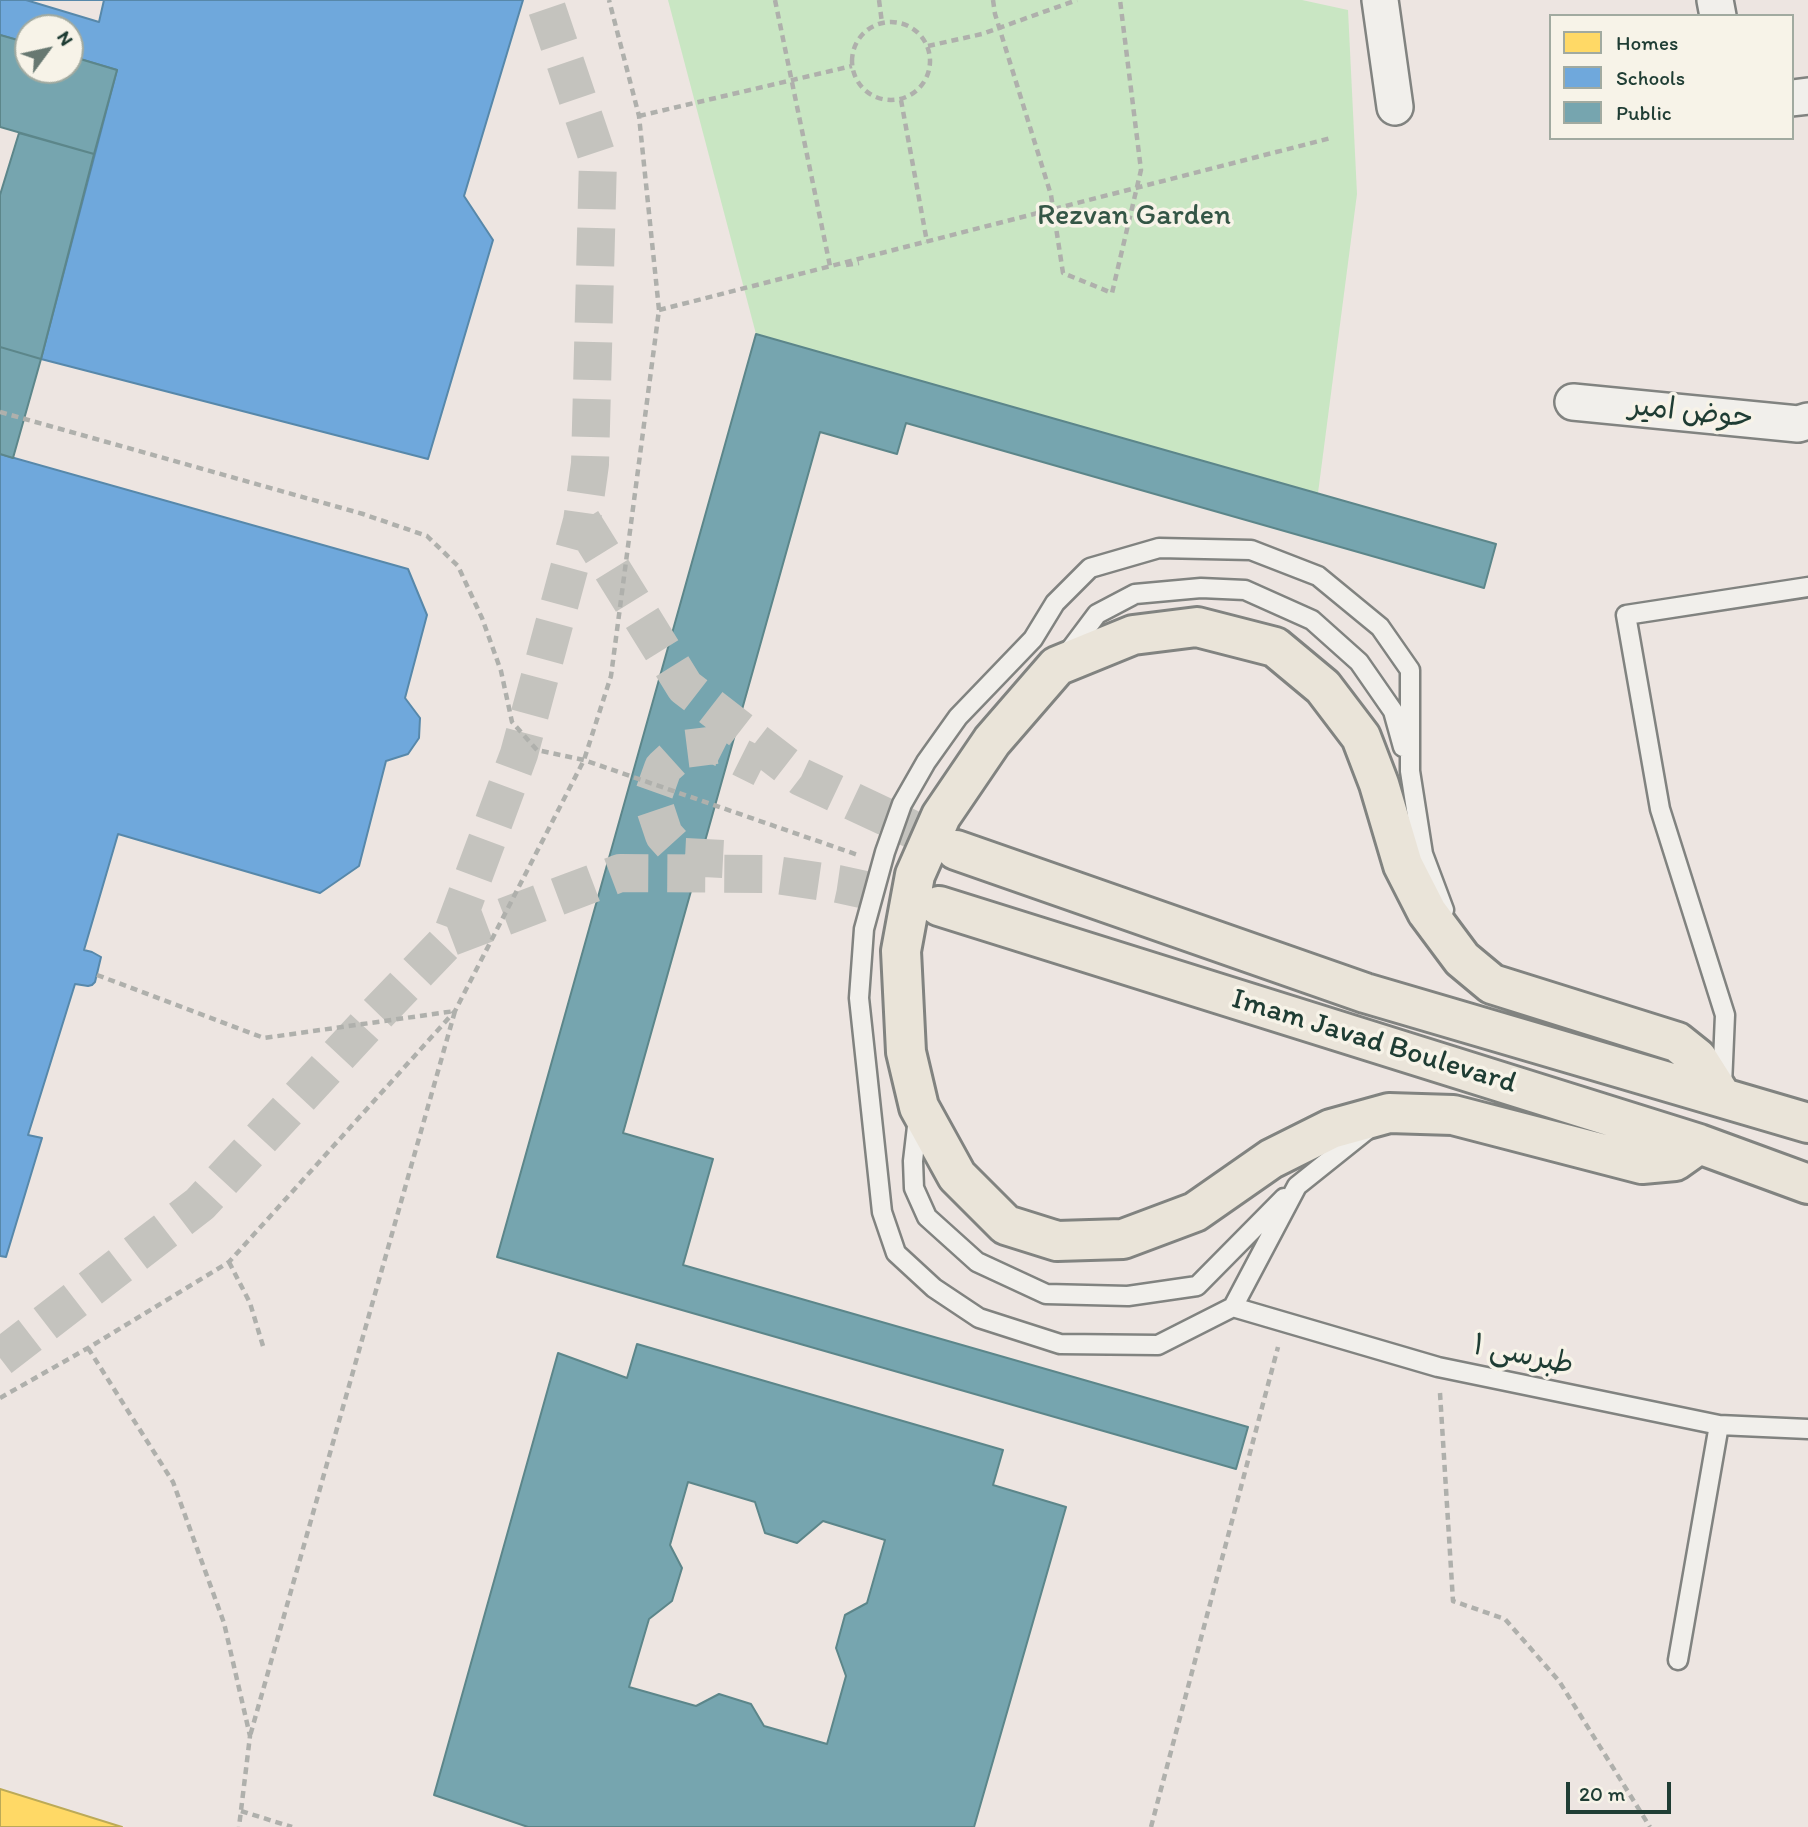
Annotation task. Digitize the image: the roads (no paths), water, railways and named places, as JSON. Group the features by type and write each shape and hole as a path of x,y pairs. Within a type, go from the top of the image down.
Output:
{"main road":[{"path":"1699,1144 1675,1161 1643,1164 1453,1115 1389,1113 1331,1129 1271,1159 1195,1212 1123,1239 1057,1241 1006,1224 957,1176 919,1107 906,1052 901,951 915,875 941,816 992,741 1057,666 1133,635 1197,627 1275,647 1323,687 1361,737 1379,783 1403,865 1427,912 1462,959 1492,984 1677,1042 1697,1058 1721,1096"},
{"name":"Imam Javad Boulevard","path":"956,850 1365,993 1808,1123"},
{"name":"Imam Javad Boulevard","path":"939,906 1699,1144 1808,1181"}],"street":[{"path":"1380,0 1395,107"},
{"name":"حوض امیر","path":"1573,402 1798,424 1808,421"}],"lane":[{"path":"1297,1185 1233,1307 1158,1345 1060,1344 979,1318 934,1288 895,1253 883,1212 859,998 864,929 902,804 926,762 958,717 1033,639 1055,603 1090,568 1159,548 1251,550 1318,576 1380,627 1410,670 1410,771"},
{"path":"1808,587 1626,615 1660,809 1725,1015 1721,1096 1808,1131"},
{"path":"1057,666 1097,614 1135,594 1201,588 1245,590 1312,620 1359,662 1393,711 1410,771 1423,854 1462,959"},
{"path":"919,1107 914,1188 927,1217 977,1262 1046,1294 1128,1296 1197,1286 1297,1185 1389,1113"},
{"name":"طبرسی ۱","path":"1233,1307 1438,1367 1719,1425 1808,1429"},
{"path":"1678,1660 1719,1425"}],"tunnel":[{"path":"0,1358 200,1204 451,937 519,754 582,521 590,464 598,159 544,0"},
{"path":"582,521 685,687 801,777 956,850"},
{"path":"723,859 684,857 664,835 652,799 663,768 684,749 716,745 762,768"},
{"path":"451,937 620,873 769,874 838,884 939,906"}],"park label":[{"name":"Rezvan Garden","path":"1134,216"}]}
